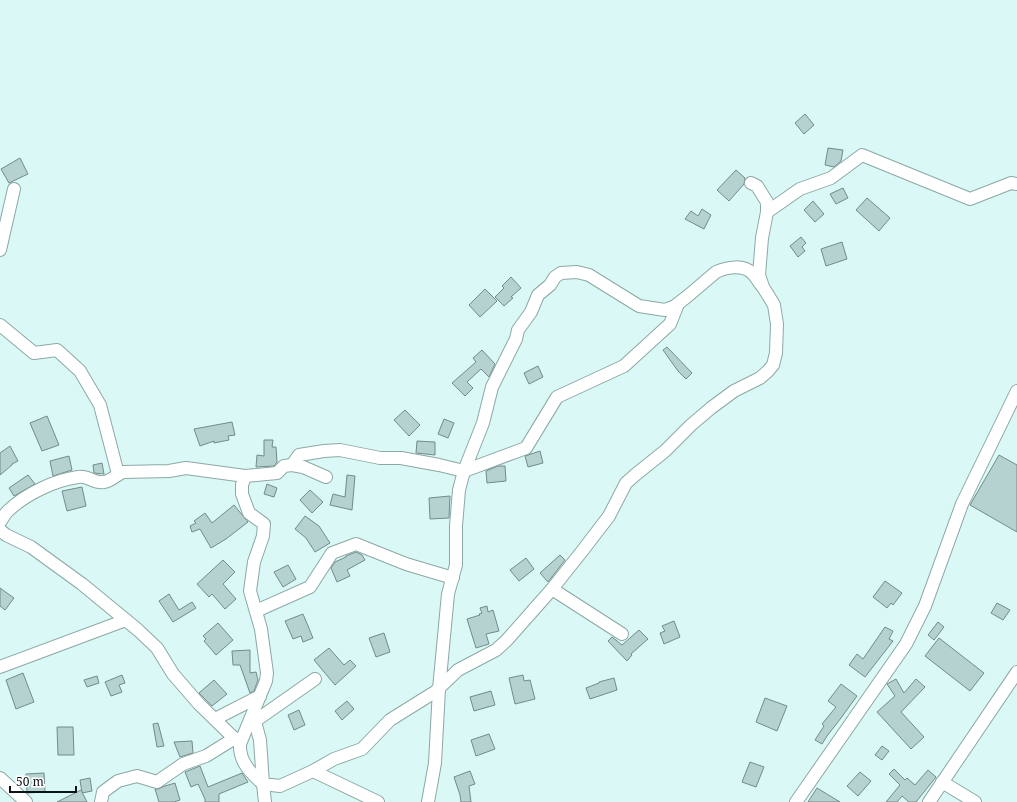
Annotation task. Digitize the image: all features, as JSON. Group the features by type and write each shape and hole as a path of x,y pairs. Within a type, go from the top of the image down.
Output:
{"street":[{"path":"767,212 800,189 831,178 862,155 970,198 1011,183 1017,184"},
{"path":"751,182 758,186 767,202 767,212 759,265 759,275 763,287"},
{"path":"0,250 14,189"},
{"path":"0,530 36,552 82,584 157,648 173,674 199,704 237,741 240,752 250,772 263,784 280,786 313,771 334,759 362,749 390,720 439,689 458,670 496,650 552,589 609,516 626,483 665,451 691,425 711,408 734,391 760,378 768,371 773,365 776,353 776,311 763,287 748,270 736,268 724,269 716,272 678,304 665,310 639,306 589,275 576,272 567,272 555,277 550,285 538,295 531,312 518,330 516,339 492,387 483,423 464,471 459,490 456,565 448,594 439,689 435,763 428,802"},
{"path":"292,465 299,455 340,450 380,458 401,458 439,464 464,471 526,448 557,397 624,366 670,324 678,304"},
{"path":"0,325 34,353 57,350 80,371 100,405 118,474"},
{"path":"796,802 906,644 925,606 962,504 1017,391"},
{"path":"0,522 8,511 27,496 47,485 78,476 87,477 99,483 106,482 123,472 169,471 186,468 245,476 277,473 284,466 292,465 303,467 326,477"},
{"path":"101,802 103,792 118,781 137,776 158,782 183,764 206,756 237,741 254,717 266,681 266,672 261,629 250,591 254,562 263,536 264,524 249,513 242,494 245,476"},
{"path":"256,611 310,587 332,553 356,544 406,564 453,578"},
{"path":"552,589 622,634"},
{"path":"0,667 126,620"},
{"path":"929,802 1017,672"},
{"path":"254,717 315,679"},
{"path":"215,719 260,696"},
{"path":"254,717 260,740 265,802"},
{"path":"313,771 378,802"},
{"path":"0,778 26,802"},
{"path":"942,782 975,802"}],"building":[{"path":"805,114 814,125 804,134 795,123"},
{"path":"828,148 843,150 841,161 834,167 825,165"},
{"path":"20,158 28,174 9,183 1,169"},
{"path":"736,170 745,178 744,184 729,201 717,190"},
{"path":"843,188 848,198 836,204 830,194"},
{"path":"867,198 890,218 879,231 856,210"},
{"path":"813,201 824,214 815,222 804,210"},
{"path":"702,209 711,215 704,229 685,219 691,211 698,216"},
{"path":"801,237 806,243 802,247 805,251 798,257 790,246"},
{"path":"842,242 847,259 826,266 821,249"},
{"path":"511,277 521,288 504,306 495,297 504,288 502,286"},
{"path":"485,289 497,301 480,317 469,305"},
{"path":"667,347 692,373 686,379 678,371 663,350"},
{"path":"482,350 495,364 489,377 481,369 467,382 473,388 465,396 452,383 476,362 473,358"},
{"path":"538,366 543,377 529,384 524,373"},
{"path":"405,410 420,425 409,436 394,420"},
{"path":"47,416 59,445 42,451 30,423"},
{"path":"444,419 454,423 448,438 438,434"},
{"path":"232,422 235,435 228,436 229,440 214,443 214,441 200,446 194,429"},
{"path":"264,440 273,440 272,447 276,447 277,462 274,466 256,467 257,455 264,456"},
{"path":"417,441 435,442 435,455 416,453"},
{"path":"10,446 18,461 12,464 0,475 0,453"},
{"path":"540,451 543,463 528,467 525,456"},
{"path":"999,455 1017,465 1017,532 970,505"},
{"path":"69,456 72,470 53,476 50,461"},
{"path":"102,463 104,474 94,473 93,465"},
{"path":"498,466 505,466 506,481 487,483 486,471"},
{"path":"28,475 35,484 14,496 9,488"},
{"path":"347,475 355,476 352,510 330,505 333,494 345,497"},
{"path":"267,484 277,488 274,497 264,494"},
{"path":"82,487 86,506 67,511 62,491"},
{"path":"310,490 323,502 312,513 300,500"},
{"path":"450,496 449,518 430,519 429,498"},
{"path":"234,505 248,522 226,539 211,548 200,529 192,532 190,526 196,523 194,521 205,513 212,523"},
{"path":"305,516 319,526 330,543 315,552 306,538 295,529"},
{"path":"356,552 362,555 365,560 347,570 350,576 337,582 331,568 335,562"},
{"path":"560,555 565,560 548,582 540,573"},
{"path":"526,558 534,569 519,581 510,570"},
{"path":"223,560 235,572 223,584 236,599 225,609 212,594 209,597 197,584"},
{"path":"288,565 296,579 283,587 274,572"},
{"path":"885,581 902,593 893,605 891,603 887,608 873,597"},
{"path":"0,588 14,598 5,610 0,606"},
{"path":"169,594 179,610 192,602 196,608 173,622 159,601"},
{"path":"997,603 1010,610 1003,620 991,613"},
{"path":"487,606 488,612 493,610 499,631 486,634 489,644 476,648 467,619 480,615 479,614 482,613 480,608"},
{"path":"303,614 313,638 303,642 301,636 293,639 285,621"},
{"path":"674,621 680,637 664,644 660,633 665,631 662,626"},
{"path":"938,622 944,627 934,640 928,635"},
{"path":"218,623 233,640 216,655 204,641 206,639 203,636"},
{"path":"885,627 893,631 889,639 893,641 865,677 849,665 857,654 863,659"},
{"path":"639,630 648,639 631,654 632,655 627,661 608,641 612,637 622,645"},
{"path":"384,633 390,652 376,657 369,638"},
{"path":"939,638 984,673 970,691 925,656"},
{"path":"329,648 344,665 350,660 356,666 335,685 314,660"},
{"path":"250,650 250,673 256,672 258,680 254,691 250,693 240,665 233,665 232,651"},
{"path":"23,673 34,702 16,709 6,680"},
{"path":"122,675 125,683 119,685 122,692 111,696 105,682"},
{"path":"523,675 524,681 530,680 535,699 515,704 509,678"},
{"path":"97,676 99,683 87,687 84,680"},
{"path":"614,678 617,690 590,699 586,688 599,682"},
{"path":"896,679 904,693 916,679 925,687 901,712 924,737 911,749 877,712 895,696 887,684"},
{"path":"214,680 227,694 212,706 199,693"},
{"path":"841,684 857,696 822,744 815,740 824,726 822,724 836,707 828,701"},
{"path":"491,691 495,705 474,711 470,697"},
{"path":"765,698 787,706 777,731 756,722"},
{"path":"347,701 354,709 342,720 335,711"},
{"path":"299,710 305,725 294,730 288,715"},
{"path":"158,723 164,746 157,747 153,724"},
{"path":"57,727 73,727 74,755 58,755"},
{"path":"489,734 495,749 476,756 471,740"},
{"path":"192,741 193,753 180,757 174,742"},
{"path":"882,746 889,751 882,760 875,755"},
{"path":"750,762 764,767 756,787 742,782"},
{"path":"200,766 208,787 242,773 248,782 219,794 219,802 205,802 198,784 191,787 185,772"},
{"path":"894,769 905,780 907,778 915,785 928,770 936,777 916,802 909,802 902,796 897,802 886,802 900,785 889,774"},
{"path":"470,771 475,784 469,786 471,802 461,802 454,777"},
{"path":"860,772 871,781 858,796 847,786"},
{"path":"44,773 45,792 27,793 26,774"},
{"path":"90,778 92,791 82,793 80,780"},
{"path":"175,783 180,800 174,802 159,802 155,789"},
{"path":"817,788 840,802 808,802"},
{"path":"81,790 87,802 57,802"}]}
